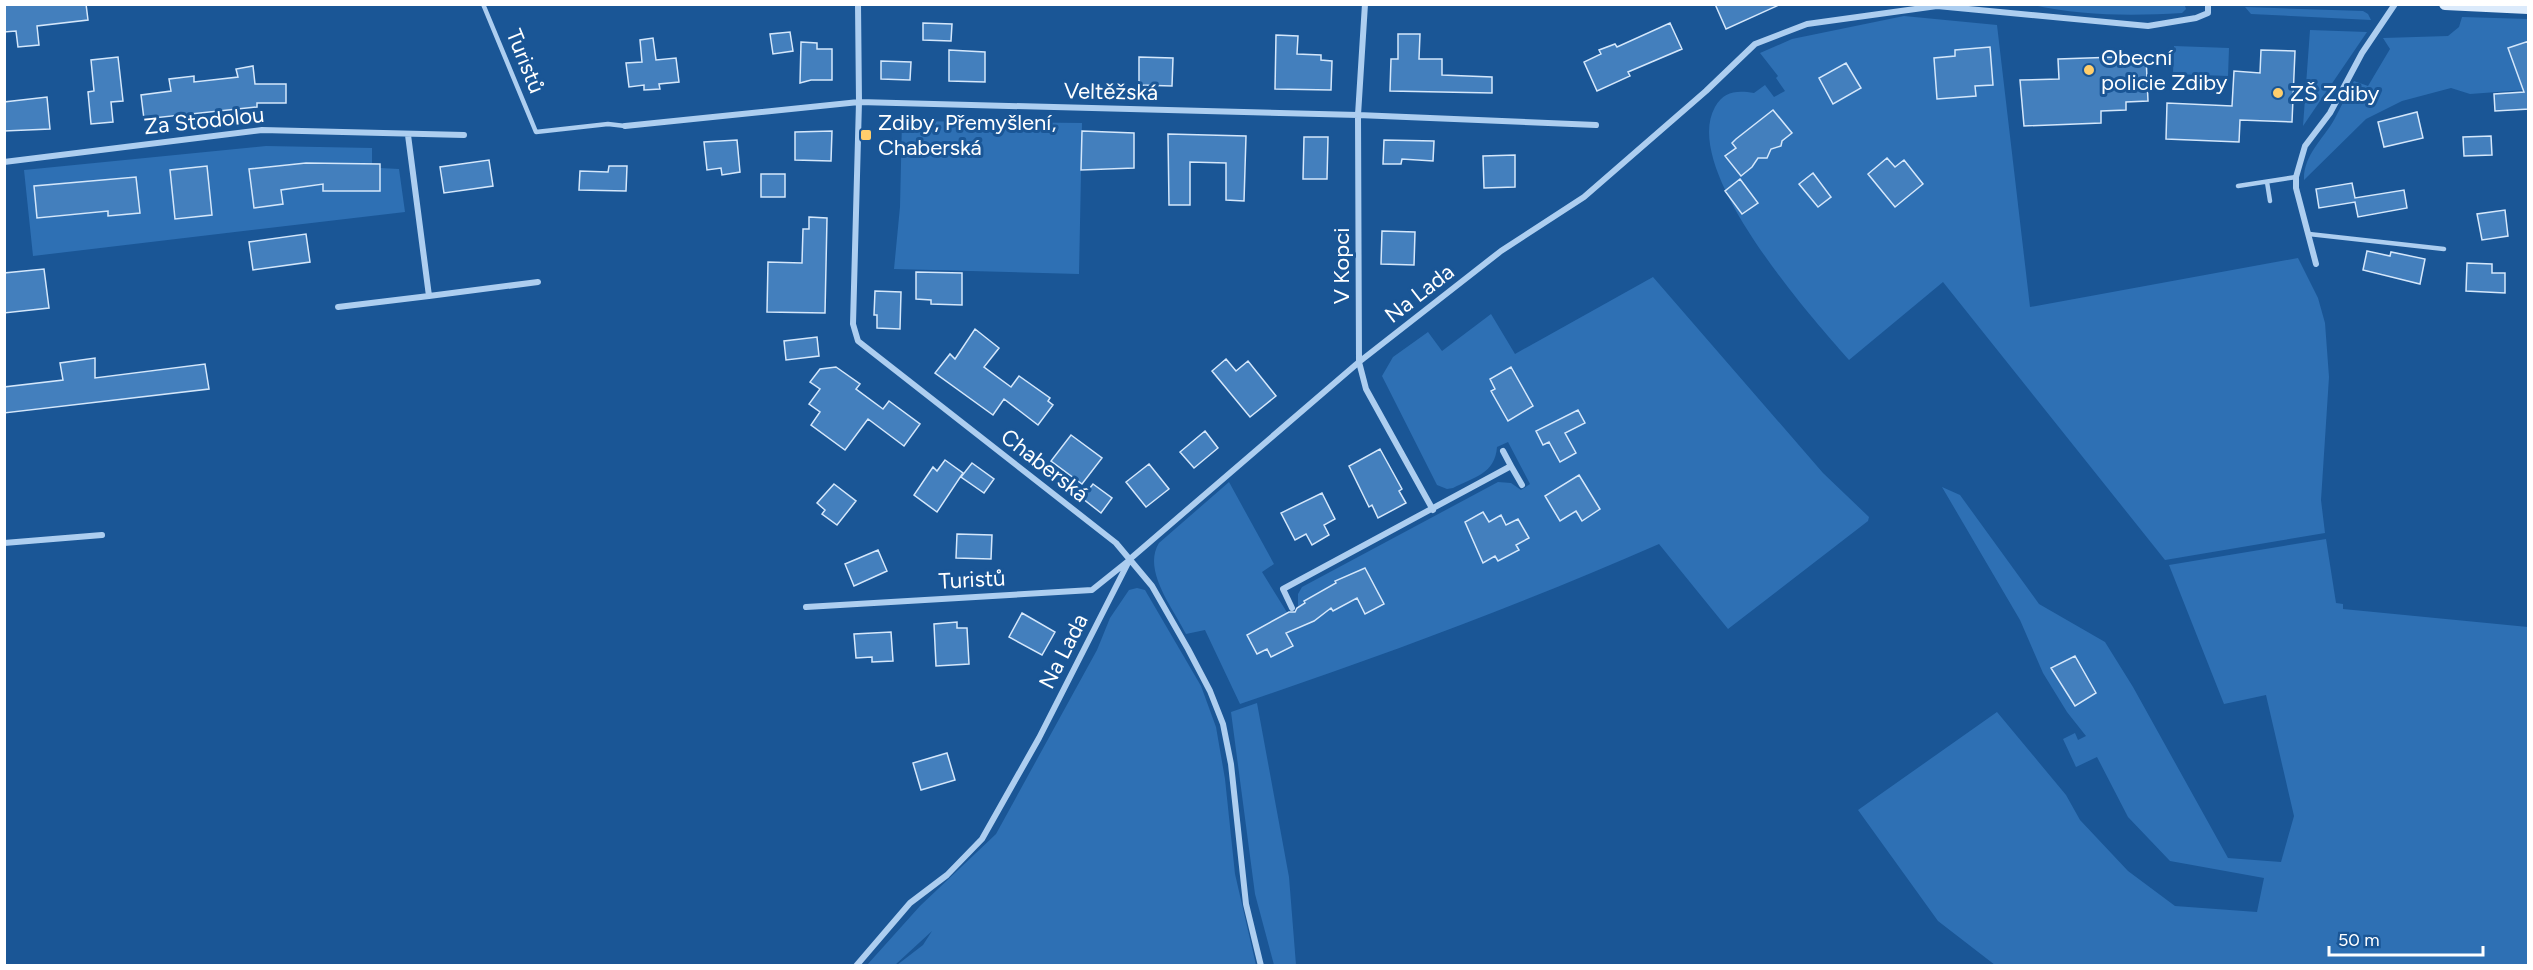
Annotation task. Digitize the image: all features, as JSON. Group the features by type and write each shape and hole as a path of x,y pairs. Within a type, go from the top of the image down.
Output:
{"street":[{"name":"Chaberská","path":"858,4 859,102 853,324 858,342 1116,543 1152,586 1210,691 1223,724 1231,764 1246,904 1261,966"},
{"name":"V Kopci","path":"1365,4 1359,115 1359,362 1366,389 1433,510"},
{"name":"Na Lada","path":"856,966 910,903 947,875 982,839 1039,738 1130,559 1359,362 1501,251 1584,197 1706,91 1755,44 1807,24 1937,6 2148,26 2196,18 2208,13 2208,4"},
{"path":"2316,264 2296,188 2296,177 2305,146 2330,113 2362,53 2395,4"},
{"path":"2445,4 2529,8"},
{"name":"Veltěžská","path":"625,126 859,102 1359,115 1596,125"},
{"name":"Za Stodolou","path":"4,162 262,130 464,135"},
{"path":"408,135 429,296"},
{"path":"338,307 538,282"},
{"path":"1503,451 1522,486"},
{"path":"1292,608 1283,589 1511,466"},
{"path":"4,543 102,535"},
{"name":"Turistů","path":"806,607 1092,590 1130,559"}],"lane":[{"name":"Turistů","path":"483,4 536,132 608,124 625,126"},
{"path":"2238,186 2296,177"},
{"path":"2266,182 2271,201"},
{"path":"2308,234 2444,249"}],"shaded area":[{"path":"2033,5 2185,6 2186,9 2182,13 2145,15 2070,11"},
{"path":"2245,7 2363,11 2371,20 2251,14"},
{"path":"1904,16 1997,25 2030,307 2298,258 2318,298 2325,323 2329,377 2321,500 2325,533 2165,560 1943,282 1849,360 1806,310 1754,240 1731,202 1716,166 1709,134 1715,107 1727,95 1737,92 1754,93 1765,85 1774,97 1785,91 1776,78 1778,76 1760,53 1792,39"},
{"path":"2462,17 2528,19 2528,41 2509,48 2524,90 2470,94 2451,88 2402,101 2366,119 2304,180 2310,155 2334,120 2354,81 2368,86 2390,49 2383,38 2448,36 2459,27"},
{"path":"2310,30 2367,32 2303,126"},
{"path":"2174,46 2229,48 2228,76 2173,74"},
{"path":"902,121 1082,123 1079,274 894,269 900,207"},
{"path":"266,146 372,148 372,164 323,190 379,191 380,168 399,169 405,212 33,256 24,170"},
{"path":"1653,277 1823,473 1869,517 1868,521 1728,629 1659,544 1451,629 1240,704 1205,630 1186,634 1167,601 1154,565 1159,543 1229,482 1274,564 1262,572 1288,614 1298,609 1298,594 1302,587 1498,482 1511,483 1521,490 1530,484 1508,442 1497,447 1492,463 1482,474 1453,488 1447,489 1437,485 1382,376 1393,357 1428,332 1442,351 1491,314 1515,354"},
{"path":"1942,487 1960,495 2039,604 2105,642 2133,687 2228,858 2281,862 2294,816 2266,695 2224,704 2169,565 2326,539 2336,603 2343,604 2343,609 2528,627 2528,965 1995,965 1938,921 1858,810 1997,712 2066,795 2080,820 2128,871 2175,906 2257,912 2264,878 2170,861 2128,817 2097,757 2076,767 2063,739 2075,733 2078,740 2086,736 2067,712 2043,673 2020,620"},
{"path":"1137,588 1145,590 1201,686 1216,727 1225,779 1235,874 1256,965 897,965 923,945 932,931 895,965 867,965 920,906 996,834 1097,650 1110,618 1129,590"},
{"path":"1257,703 1289,877 1296,965 1274,965 1255,894 1231,712"}],"building":[{"path":"4,4 86,4 88,20 37,26 39,45 18,47 16,31 4,32"},
{"path":"1715,4 1781,4 1726,29"},
{"path":"923,23 952,24 951,41 923,40"},
{"path":"1670,23 1682,49 1628,72 1630,76 1597,91 1584,62 1601,54 1599,50 1615,44 1617,47"},
{"path":"790,32 793,51 773,54 770,34"},
{"path":"1398,34 1420,34 1419,59 1442,59 1442,75 1492,77 1492,93 1390,91 1391,59 1398,59"},
{"path":"1276,35 1298,36 1297,54 1321,55 1321,60 1332,61 1331,90 1275,89"},
{"path":"653,38 656,60 676,58 679,82 659,84 660,89 644,90 644,85 629,87 626,63 642,62 640,40"},
{"path":"2529,41 2529,109 2495,111 2494,94 2524,92 2508,48"},
{"path":"801,42 817,43 817,49 832,49 832,80 811,80 800,83"},
{"path":"1990,47 1993,85 1975,86 1976,96 1937,99 1934,58 1955,56 1955,50"},
{"path":"949,50 985,52 985,82 949,81"},
{"path":"2261,50 2295,51 2292,122 2240,120 2239,142 2166,139 2167,103 2232,106 2234,71 2260,73"},
{"path":"2146,56 2148,101 2126,102 2126,110 2101,111 2101,123 2024,126 2020,80 2059,79 2058,59"},
{"path":"118,57 123,101 111,102 113,122 91,124 88,92 94,91 91,60"},
{"path":"1139,57 1173,58 1172,86 1139,85"},
{"path":"881,61 911,62 910,80 881,79"},
{"path":"1846,63 1861,88 1833,104 1819,78"},
{"path":"253,66 255,84 286,84 286,103 257,103 257,107 144,119 141,95 171,91 169,79 194,76 194,82 238,77 236,69"},
{"path":"47,97 50,129 4,131 4,102"},
{"path":"1773,110 1792,133 1782,141 1781,146 1771,149 1767,158 1758,158 1752,167 1741,176 1725,156 1736,148 1732,143 1736,139"},
{"path":"2417,112 2423,138 2384,147 2378,122"},
{"path":"832,131 831,161 795,160 795,132"},
{"path":"1082,131 1134,133 1134,168 1081,170"},
{"path":"1168,134 1246,136 1244,201 1226,200 1226,163 1190,162 1190,205 1169,205"},
{"path":"2491,136 2492,155 2464,156 2463,137"},
{"path":"1304,137 1328,137 1327,179 1303,179"},
{"path":"737,140 740,172 722,175 721,168 707,170 704,142"},
{"path":"1384,140 1434,141 1433,161 1402,159 1401,164 1383,164"},
{"path":"1515,155 1515,187 1484,188 1483,156"},
{"path":"1887,158 1895,167 1904,160 1923,184 1895,207 1868,174"},
{"path":"489,160 493,186 444,193 440,167"},
{"path":"306,163 380,164 380,191 323,191 323,184 281,190 283,204 254,208 249,169"},
{"path":"207,166 212,215 175,219 170,170"},
{"path":"609,166 627,166 626,191 579,190 580,171 608,172"},
{"path":"1813,173 1831,197 1818,207 1799,184"},
{"path":"761,174 785,174 785,197 761,197"},
{"path":"136,177 140,213 108,216 108,211 37,218 34,186"},
{"path":"1740,179 1758,203 1742,214 1725,191"},
{"path":"2352,183 2355,198 2404,190 2407,208 2358,217 2355,202 2319,208 2316,189"},
{"path":"2505,210 2508,236 2482,240 2477,214"},
{"path":"809,217 827,218 825,313 767,312 768,262 802,263 803,229 809,229"},
{"path":"1382,231 1415,232 1414,265 1381,264"},
{"path":"306,234 310,262 253,270 249,242"},
{"path":"2367,251 2390,256 2391,252 2425,259 2420,284 2363,270"},
{"path":"2467,263 2492,264 2492,273 2505,273 2505,293 2466,291"},
{"path":"44,269 49,308 4,313 4,273"},
{"path":"916,272 962,273 962,305 931,304 931,300 916,299"},
{"path":"875,291 901,292 900,329 877,328 877,315 874,315"},
{"path":"975,329 999,348 984,367 1011,387 1019,376 1050,398 1048,401 1053,405 1038,425 1004,399 993,415 935,373 950,354 955,359"},
{"path":"817,337 819,356 786,360 784,341"},
{"path":"95,358 95,378 205,364 209,389 4,413 4,387 63,380 60,363"},
{"path":"1226,359 1236,371 1248,361 1276,396 1250,417 1212,371"},
{"path":"836,367 860,384 856,389 883,409 889,401 920,424 904,446 868,419 845,450 811,425 820,412 809,404 820,389 810,382 820,369"},
{"path":"1511,367 1533,406 1508,421 1491,391 1495,389 1490,379"},
{"path":"1578,410 1585,423 1565,433 1576,453 1560,462 1549,442 1543,445 1536,431"},
{"path":"1205,431 1218,448 1194,468 1180,452"},
{"path":"1071,435 1102,458 1082,484 1051,461"},
{"path":"1380,449 1402,489 1399,491 1406,503 1378,518 1372,505 1369,507 1349,466"},
{"path":"945,460 963,473 937,512 914,495 933,467 937,471"},
{"path":"972,463 994,479 984,493 961,477"},
{"path":"1149,464 1169,489 1146,507 1126,482"},
{"path":"1579,475 1600,509 1582,521 1576,511 1560,521 1545,496"},
{"path":"834,484 856,501 837,525 822,514 825,510 817,503"},
{"path":"1093,484 1112,498 1101,513 1082,498"},
{"path":"1322,493 1335,519 1324,525 1329,535 1312,545 1306,534 1295,540 1281,513"},
{"path":"1483,512 1489,522 1501,515 1506,525 1518,519 1529,538 1516,545 1519,550 1498,561 1495,556 1483,563 1465,522"},
{"path":"957,534 992,535 991,559 956,558"},
{"path":"878,550 887,571 854,586 845,564"},
{"path":"1365,568 1384,604 1365,614 1357,598 1333,611 1331,608 1314,621 1286,633 1293,646 1271,657 1267,649 1257,654 1247,635 1289,612 1295,612 1305,603 1304,601 1336,583 1335,581"},
{"path":"1022,613 1055,632 1042,655 1009,637"},
{"path":"957,622 957,628 967,628 969,664 936,666 934,624"},
{"path":"891,632 893,661 872,662 872,657 856,658 854,634"},
{"path":"2075,656 2096,693 2075,706 2051,668"},
{"path":"947,753 955,780 921,790 913,763"}],"place":[{"name":"Obecní policie Zdiby","path":"2089,70"},
{"name":"ZŠ Zdiby","path":"2278,93"},
{"name":"Zdiby, Přemyšlení, Chaberská","path":"866,135"}]}
